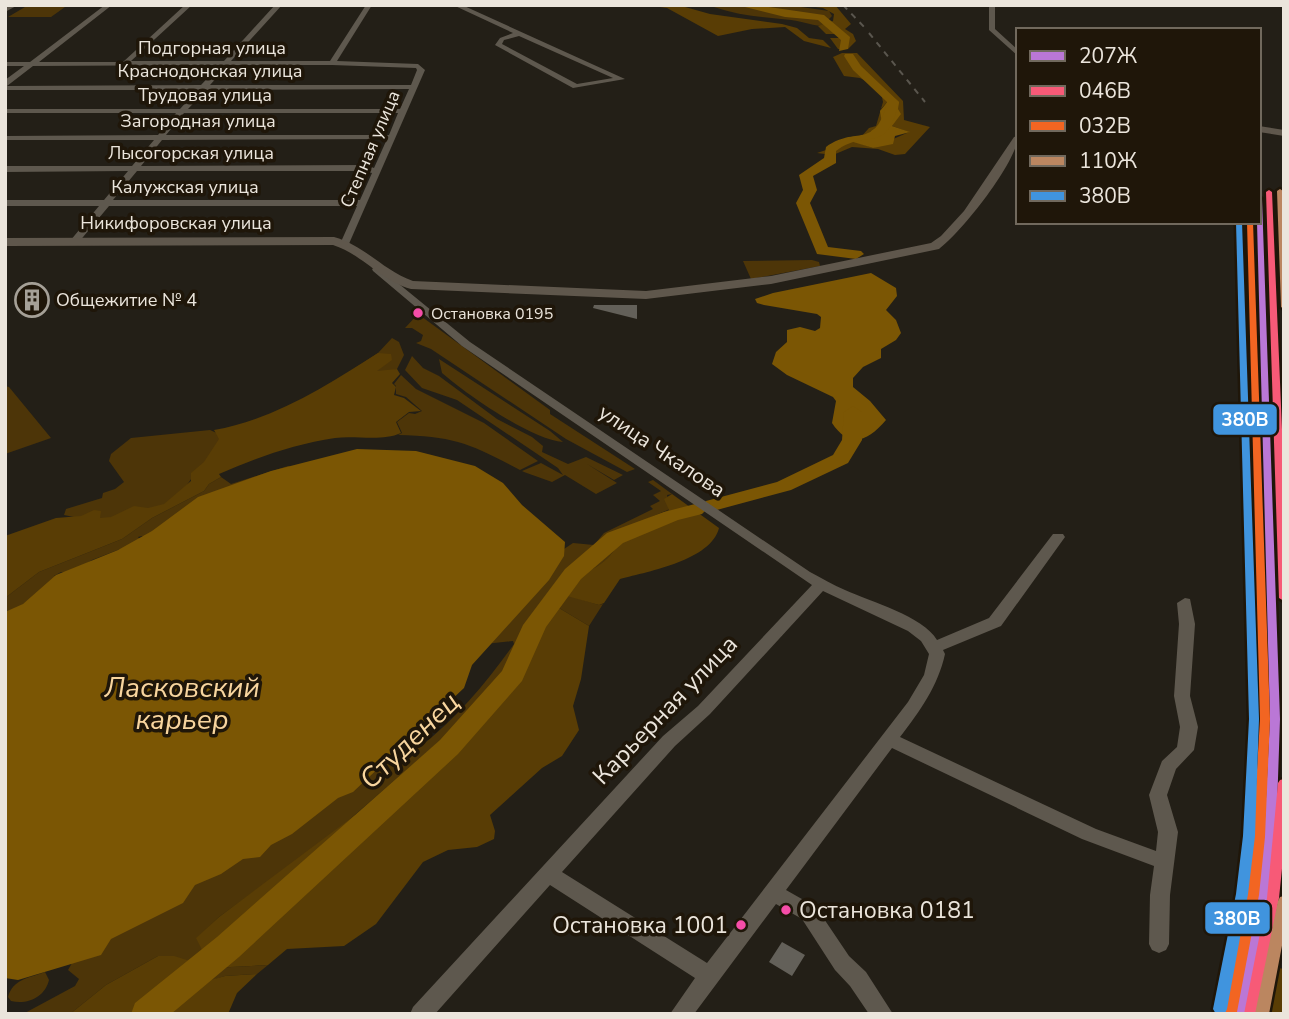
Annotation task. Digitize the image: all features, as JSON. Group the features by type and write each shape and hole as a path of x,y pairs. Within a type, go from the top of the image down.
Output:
{"main road":[{"path":"5,10 14,5"},
{"path":"1261,129 1284,133"},
{"path":"345,244 377,269 401,282 428,287 646,295 771,279 929,249 943,243 1016,142"},
{"name":"Никифоровская улица","path":"5,242 328,241 345,244"}],"street":[{"path":"5,86 109,5"},
{"path":"124,64 190,5"},
{"path":"75,241 182,111 279,5"},
{"path":"332,63 369,5"},
{"path":"456,5 521,33 621,79 576,86 498,45 502,39 521,33"},
{"path":"992,5 992,30 1016,52"},
{"name":"Подгорная улица","path":"5,64 332,63 401,64 419,67"},
{"name":"Степная улица","path":"345,244 404,111 421,70 419,67"},
{"name":"Краснодонская улица","path":"5,86 414,86"},
{"name":"Трудовая улица","path":"5,111 404,111"},
{"name":"Загородная улица","path":"5,138 392,137"},
{"name":"Лысогорская улица","path":"5,169 376,171"},
{"name":"Калужская улица","path":"5,203 364,202"},
{"name":"улица Чкалова","path":"377,269 466,344 768,551 821,584 914,627 927,637 934,648"},
{"path":"681,1014 889,739 932,675 936,663 934,648 995,622 1058,537"},
{"name":"Карьерная улица","path":"421,1014 669,741 704,710 821,584"},
{"path":"1158,944 1168,832 1158,795 1168,766 1185,750 1189,727 1182,696 1187,624 1185,603"},
{"path":"889,739 1089,834 1164,862"},
{"path":"549,874 710,976"},
{"path":"773,892 809,913 842,964 858,979 882,1014"}],"shaded area":[{"path":"646,5 678,5 710,14 782,24 797,28 809,38 823,40 831,48 804,41 785,27 752,29 718,36 667,8"},
{"path":"787,5 829,11 832,16 827,21 830,26 820,26 752,16 714,7"},
{"path":"800,5 835,5 851,24 845,29 853,34 856,41 848,49 838,49 830,38 840,38 839,34 826,34 818,26 833,21 834,14 823,8"},
{"path":"25,7 65,7 51,17 8,17"},
{"path":"842,53 857,53 903,101 904,120 930,127 905,154 895,155 878,149 852,147 833,155 817,153 832,148 836,141 845,141 848,137 860,138 869,128 876,126 883,102 880,88 860,78 844,76 833,57","holes":["883,92 898,109 892,126 909,132 873,148 851,140 872,135 882,124 881,109 888,101"]},
{"path":"743,261 819,262 820,266 751,279"},
{"path":"418,314 550,410 550,414 635,469 627,472 566,439 431,349 416,343 421,341 423,335 412,328 405,328"},
{"path":"392,338 399,342 404,355 397,369 366,379 352,370 378,353"},
{"path":"378,353 391,354 392,360 377,371 397,369 400,374 392,383 396,387 394,395 404,398 421,411 409,412 396,422 401,433 377,438 343,437 305,444 233,468 219,474 221,477 209,484 204,491 152,518 122,539 39,572 5,598 5,536 56,518 81,516 94,510 101,511 100,518 111,517 134,506 148,508 164,504 191,481 191,473 204,462 219,439 214,430 279,410 320,389"},
{"path":"412,356 423,368 439,376 497,419 532,437 543,446 542,452 568,464 586,457 623,475 614,480 587,464 617,483 596,494 565,475 552,482 522,471 541,463 563,475 558,468 457,400 422,388 405,370"},
{"path":"439,359 563,442 517,425 483,404 442,373"},
{"path":"401,375 416,389 484,423 538,461 520,470 462,443 434,437 398,435 402,433 397,422 409,413 422,411 406,397 396,394 394,384"},
{"path":"5,386 9,387 51,438 5,454"},
{"path":"210,430 221,435 215,452 196,472 180,495 160,508 94,521 64,515 66,509 102,498 103,493 124,482 109,461 111,454 131,438"},
{"path":"292,467 147,539 138,537 141,541 92,560 72,573 61,572 54,576 62,577 5,617 5,598 39,572 122,539 152,518 204,491 209,484 221,477 231,484"},
{"path":"653,480 672,494 667,495 670,509 610,535 618,541 613,552 598,566 580,574 486,695 459,724 333,834 219,917 197,938 211,968 268,965 257,974 225,976 203,983 158,956 106,985 70,1014 23,1014 75,986 79,979 68,970 72,963 176,896 412,725 424,735 415,745 420,747 434,736 471,699 514,644 513,641 485,644 561,551 573,543 594,545 604,533 653,509 650,506 660,501 653,495 661,491 648,482"},
{"path":"672,494 719,528 714,539 692,556 678,562 620,579 604,603 599,605 567,596 559,608 589,626 581,679 573,706 579,730 562,756 542,768 490,815 495,831 494,839 477,847 448,850 423,862 376,924 344,946 287,949 268,965 211,968 196,938 219,917 378,798 459,724 486,695 580,574 598,566 616,547 618,541 609,535 669,510 664,499"},
{"path":"567,595 603,604 589,626 559,608"},
{"path":"1284,867 1284,946 1279,968 1284,969 1284,1014 1261,1014"},
{"path":"158,956 174,956 190,961 203,982 225,976 257,974 237,993 228,1014 70,1014 106,985"},
{"path":"45,972 49,980 40,995 29,1001 11,1001 8,997 14,986"}],"water":[{"path":"885,90 899,102 898,109 901,114 892,126 910,132 895,136 893,144 873,148 850,141 871,135 871,131 882,124 880,111 888,101 883,92"},
{"path":"871,273 896,288 897,296 886,310 896,320 901,333 896,340 881,349 881,358 863,367 853,378 853,387 870,401 886,420 873,433 859,440 846,437 832,423 836,401 833,397 787,375 772,364 776,352 787,342 787,330 800,327 815,331 820,328 821,317 817,314 764,305 757,303 755,299"},
{"name":"Ласковский карьер","path":"357,449 416,451 475,466 503,483 522,505 565,542 564,556 549,580 472,665 464,688 353,792 338,798 292,834 271,845 260,857 243,859 221,874 195,885 183,903 111,939 101,955 18,980 5,978 5,612 23,604 56,575 118,550 152,531 198,497 271,471"}],"building":[{"path":"594,305 637,305 637,319 593,308"},
{"path":"782,942 805,955 792,976 769,962"}],"waterway":[{"name":"Студенец","path":"741,5 785,14 821,17 846,39 843,49"},
{"name":"Студенец","path":"849,56 857,68 893,102 888,123 879,134 838,144 830,150 831,160 806,175 810,190 803,203 822,251 856,254"},
{"name":"Студенец","path":"713,505 784,486 841,459 852,440 853,412"},
{"name":"Студенец","path":"147,1014 228,947 449,747 513,675 535,625 573,574 615,538 671,516 695,510"}],"railway":[{"path":"843,5 867,30"},
{"path":"869,33 925,102"}],"transit line":[{"name":"110Ж","path":"1280,191 1284,307"},
{"name":"046В","path":"1269,192 1284,598"},
{"name":"380В","path":"1220,1009 1242,894 1249,836 1254,719 1239,224"},
{"name":"032В","path":"1230,1012 1253,895 1265,719 1250,224"},
{"name":"207Ж","path":"1240,1014 1263,897 1270,838 1275,719 1260,224"},
{"name":"046В","path":"1251,1014 1273,898 1284,783"},
{"name":"110Ж","path":"1262,1014 1284,901"}],"place":[{"name":"Общежитие № 4","path":"32,300"},
{"name":"Остановка 0195","path":"418,313"},
{"name":"Остановка 0181","path":"786,910"},
{"name":"Остановка 1001","path":"741,925"}]}
